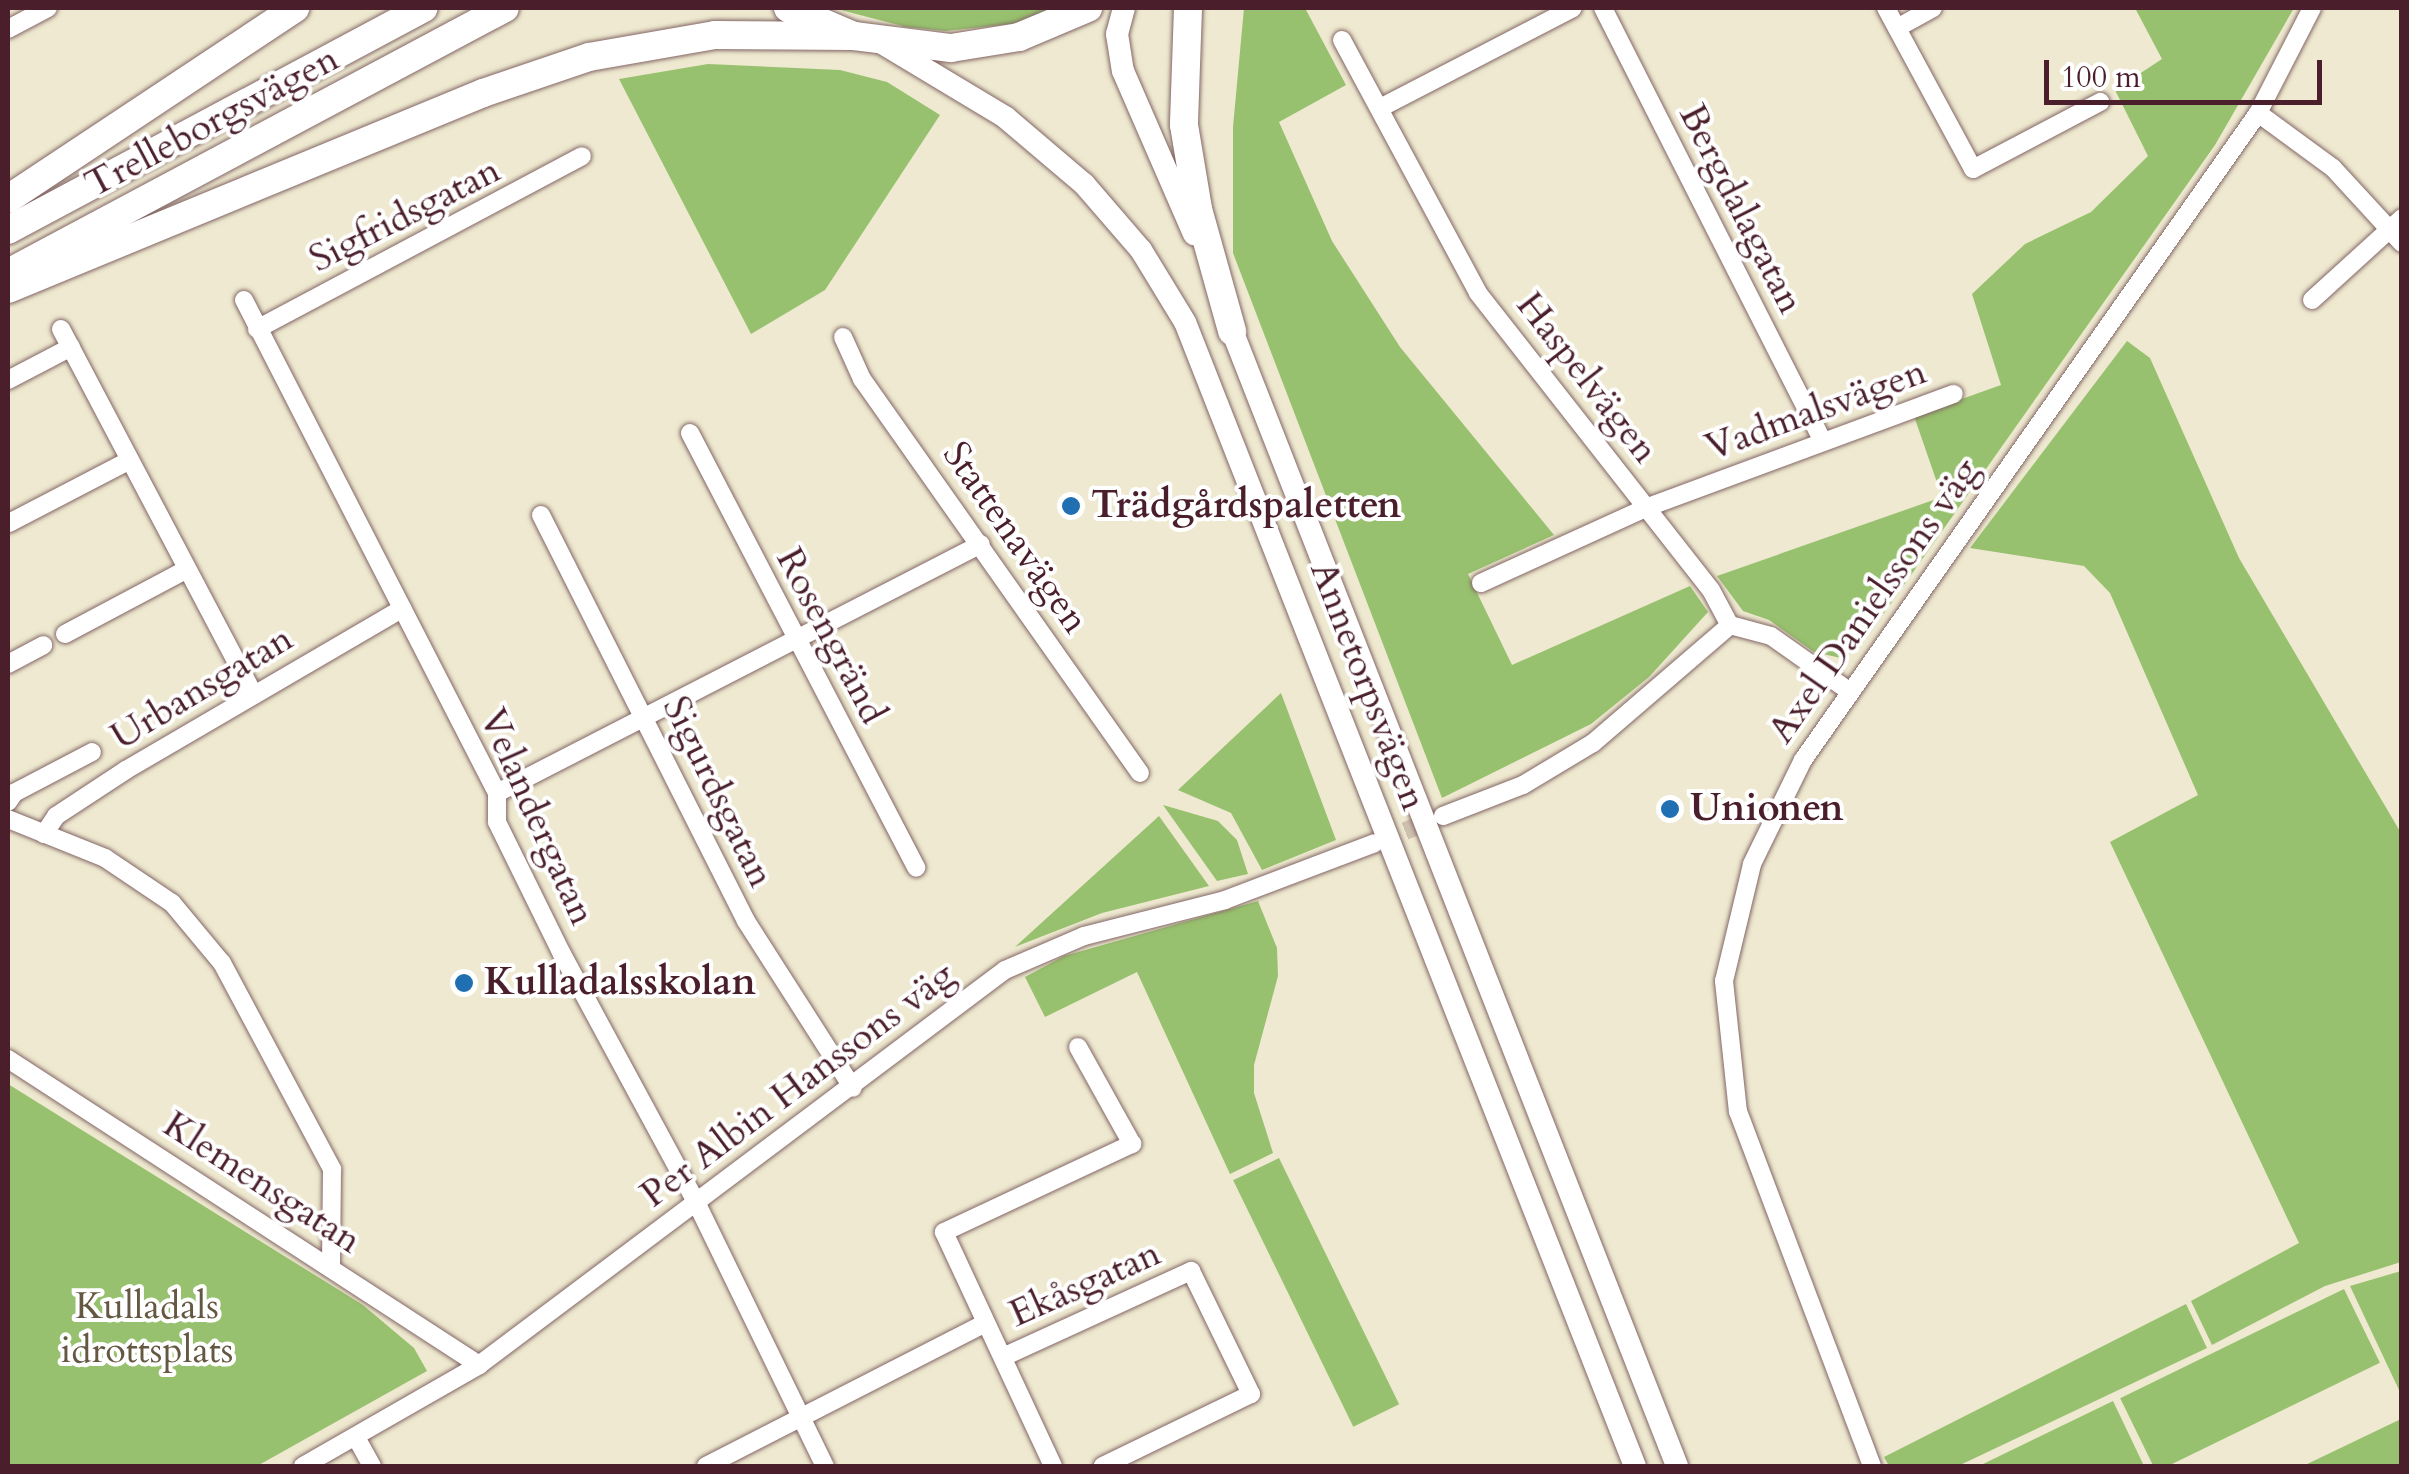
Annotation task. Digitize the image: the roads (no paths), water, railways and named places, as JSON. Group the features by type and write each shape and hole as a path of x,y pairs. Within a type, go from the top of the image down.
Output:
{"highway":[{"path":"8,199 295,8"},
{"name":"Trelleborgsvägen","path":"8,230 423,8"},
{"name":"Trelleborgsvägen","path":"8,273 505,8"},
{"path":"788,8 854,36 882,43 986,44 1088,8"},
{"path":"1188,8 1184,125 1232,331"},
{"path":"8,289 467,99 589,57 715,36 854,36"}],"main road":[{"name":"Annetorpsvägen","path":"1124,8 1117,34 1123,71 1232,331 1677,1466"},
{"name":"Annetorpsvägen","path":"882,43 993,109 1084,184 1140,250 1184,322 1633,1466"},
{"path":"1613,1300 1687,1466"}],"street":[{"path":"1380,108 1573,8"},
{"name":"Bergdalagatan","path":"1603,8 1822,439"},
{"path":"1886,8 1974,169 2100,102"},
{"path":"1897,28 1933,8"},
{"name":"Axel Danielssons väg","path":"1872,1466 1753,1160 1724,1025 1730,940 1758,845 1802,760 2258,112 2312,8"},
{"path":"8,29 40,9"},
{"name":"Haspelvägen","path":"1342,40 1478,293 1648,507 1730,626"},
{"path":"2258,112 2333,168 2398,230 2312,300"},
{"name":"Sigfridsgatan","path":"257,329 582,156"},
{"name":"Velandergatan","path":"244,300 497,793 497,822 697,1204 824,1466"},
{"path":"61,328 254,693"},
{"name":"Stattenavägen","path":"844,337 862,378 1140,772"},
{"path":"8,380 71,348"},
{"name":"Vadmalsvägen","path":"1481,583 1648,507 1822,439 1954,394"},
{"name":"Rosengränd","path":"690,434 916,868"},
{"path":"9,522 130,460"},
{"name":"Sigurdsgatan","path":"540,515 746,921 853,1088"},
{"path":"497,793 981,544"},
{"path":"64,634 187,569"},
{"name":"Urbansgatan","path":"44,834 56,816 254,693 402,609"},
{"path":"1443,816 1533,780 1592,743 1730,626 1771,636 1850,691"},
{"path":"8,664 44,645"},
{"path":"8,802 14,793 92,752"},
{"path":"8,819 105,858 172,903 222,963 332,1169 331,1264"},
{"name":"Per Albin Hanssons väg","path":"304,1466 357,1439 479,1364 853,1088 970,993 1043,951 1225,900 1375,843"},
{"name":"Ekåsgatan","path":"1053,1466 944,1232 1132,1144 1078,1047"},
{"name":"Klemensgatan","path":"8,1058 331,1264 479,1364"},
{"name":"Ekåsgatan","path":"1003,1357 1191,1272 1252,1394 1103,1466"},
{"name":"Ekåsgatan","path":"706,1466 986,1323"},
{"path":"357,1439 372,1466"}],"tunnel":[{"path":"1380,841 1435,819"}],"place":[{"name":"Trädgårdspaletten","path":"1071,506"},
{"name":"Unionen","path":"1670,809"},
{"name":"Kulladalsskolan","path":"464,983"}],"park label":[{"name":"Kulladals idrottsplats","path":"147,1329"}]}
